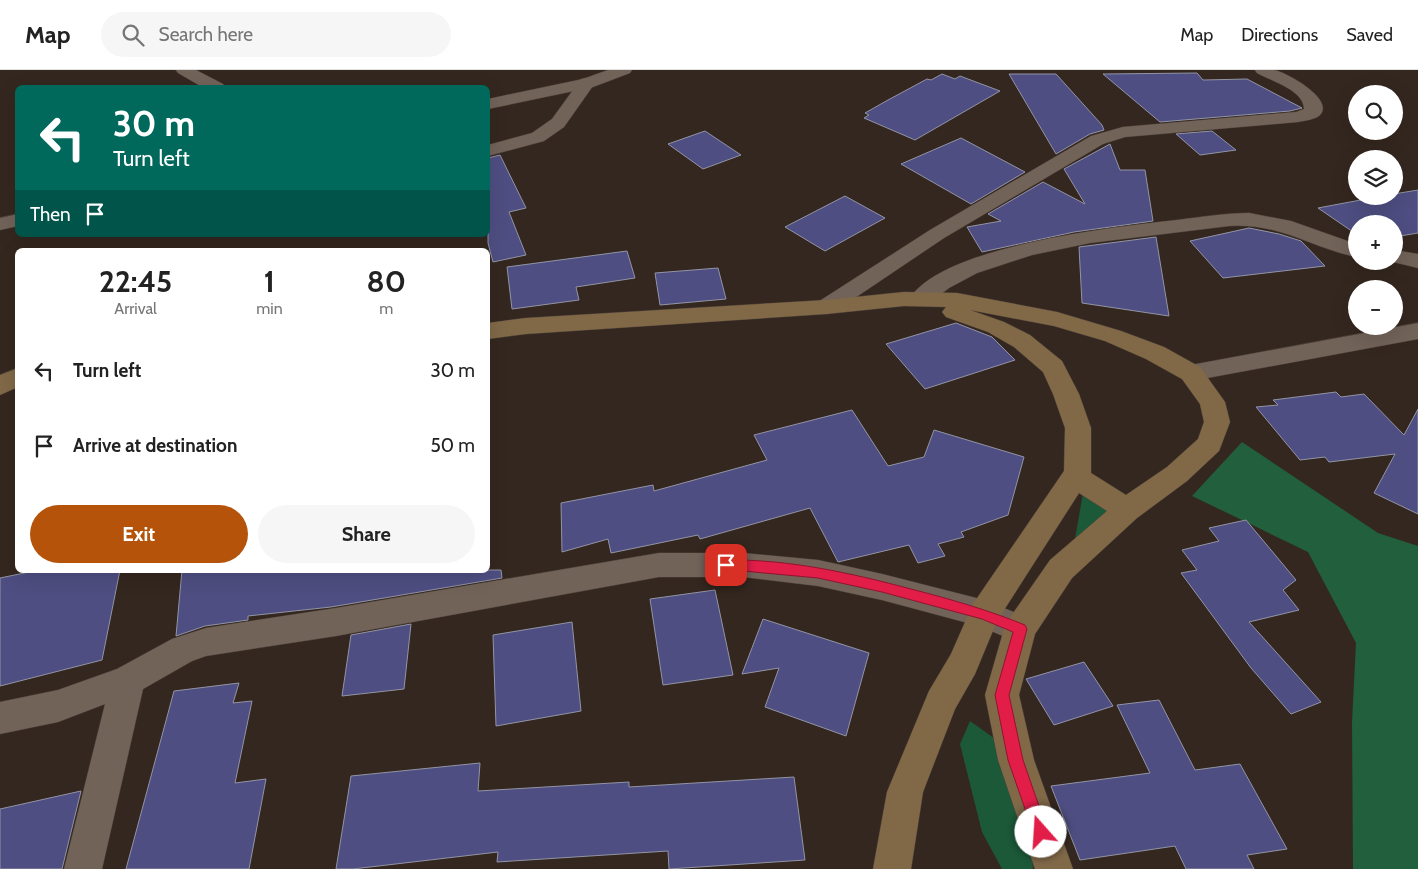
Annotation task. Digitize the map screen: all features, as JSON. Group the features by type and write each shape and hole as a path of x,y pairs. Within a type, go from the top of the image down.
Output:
{"main road":[{"path":"490,331 526,326 826,307 904,299 957,300 1057,319 1113,336 1155,353 1191,373 1212,402 1217,422 1210,444 1178,474 1127,510 1061,569 1020,629 1002,695 1016,760 1054,869"},
{"path":"886,868 905,792 940,702 963,663 984,614 1078,472 1078,428 1066,394 1053,367 1022,341 996,327 920,299"},
{"path":"1041,357 1050,341 1062,336 1113,336"},
{"path":"1076,477 1127,510"}],"street":[{"path":"184,70 212,85"},
{"path":"490,104 587,83 624,70"},
{"path":"826,307 936,234 1097,140 1123,132 1298,117 1313,112 1313,104 1304,92 1263,70"},
{"path":"490,150 538,137 558,124 587,83"},
{"path":"920,299 942,282 961,272 1023,251 1089,237 1159,228 1237,220 1258,220 1289,225 1328,243 1348,249"},
{"path":"0,224 15,221"},
{"path":"1403,258 1418,261"},
{"path":"1191,373 1418,331"},
{"path":"0,718 58,706 128,680 183,649 206,642 346,620 660,565 742,565 818,573 882,587 984,614 1020,629"},
{"path":"83,869 128,680"}],"green space":[{"path":"1242,442 1378,533 1418,546 1418,869 1353,869 1352,722 1356,643 1308,552 1192,496"},
{"path":"1083,493 1111,511 1075,539"},
{"path":"970,721 998,741 1030,826 1033,869 1002,869 982,832 960,744"}],"building":[{"path":"1197,73 1203,80 1247,79 1302,108 1290,111 1160,122 1103,74"},
{"path":"942,74 955,79 960,76 1000,91 915,140 864,118 869,115 865,113 888,100 927,79 931,80"},
{"path":"1009,74 1056,74 1102,125 1104,130 1090,134 1056,154"},
{"path":"705,131 741,155 703,169 668,144"},
{"path":"1212,131 1236,150 1200,155 1176,134"},
{"path":"961,138 1025,172 971,204 901,164"},
{"path":"1110,144 1120,170 1145,170 1153,221 1074,232 982,252 967,227 1001,221 988,214 1043,182 1085,204 1064,169"},
{"path":"500,155 526,208 509,212 526,255 493,262 488,243 488,237 490,237 490,158"},
{"path":"1418,190 1418,233 1403,236 1403,215 1348,215 1348,229 1318,208 1348,202 1348,205 1403,205 1403,192"},
{"path":"845,196 885,218 825,251 785,227"},
{"path":"1249,228 1301,241 1325,266 1223,278 1190,241"},
{"path":"1156,237 1169,316 1082,303 1079,247"},
{"path":"627,251 635,278 576,287 579,300 512,309 507,267"},
{"path":"718,268 726,299 660,305 655,273"},
{"path":"956,323 992,337 1015,360 925,389 886,344"},
{"path":"1336,392 1341,397 1364,394 1404,435 1418,409 1418,514 1374,493 1395,454 1329,462 1325,457 1300,460 1256,407 1278,405 1273,400"},
{"path":"852,410 888,466 924,457 934,430 1024,457 1008,515 961,532 964,537 938,544 945,556 918,563 909,545 838,562 810,508 700,539 698,535 611,553 608,539 562,552 561,503 653,485 654,491 767,460 754,435"},
{"path":"1246,520 1296,580 1283,590 1299,610 1249,622 1321,702 1291,714 1251,668 1181,573 1197,570 1182,550 1219,541 1209,528"},
{"path":"490,570 501,570 502,578 331,607 248,616 248,620 205,626 176,636 182,573 490,573"},
{"path":"24,573 119,573 102,660 0,686 0,578"},
{"path":"715,590 733,675 663,685 650,599"},
{"path":"763,619 869,653 846,736 765,707 779,668 742,674"},
{"path":"572,622 581,711 496,726 493,635"},
{"path":"411,624 404,689 342,696 351,635"},
{"path":"1084,662 1113,706 1054,725 1026,679"},
{"path":"239,683 233,703 252,701 235,783 266,779 249,869 126,869 174,691"},
{"path":"1159,700 1195,770 1240,764 1287,849 1247,855 1254,869 1186,869 1175,846 1080,860 1051,786 1150,773 1117,705"},
{"path":"480,763 478,791 629,782 629,787 794,777 805,860 669,869 668,851 497,862 498,852 353,869 336,869 351,776"},
{"path":"81,791 62,869 0,869 0,809"}],"route":[{"path":"726,565 818,573 882,587 984,614 1020,629 1002,695 1016,760 1041,832"}]}
